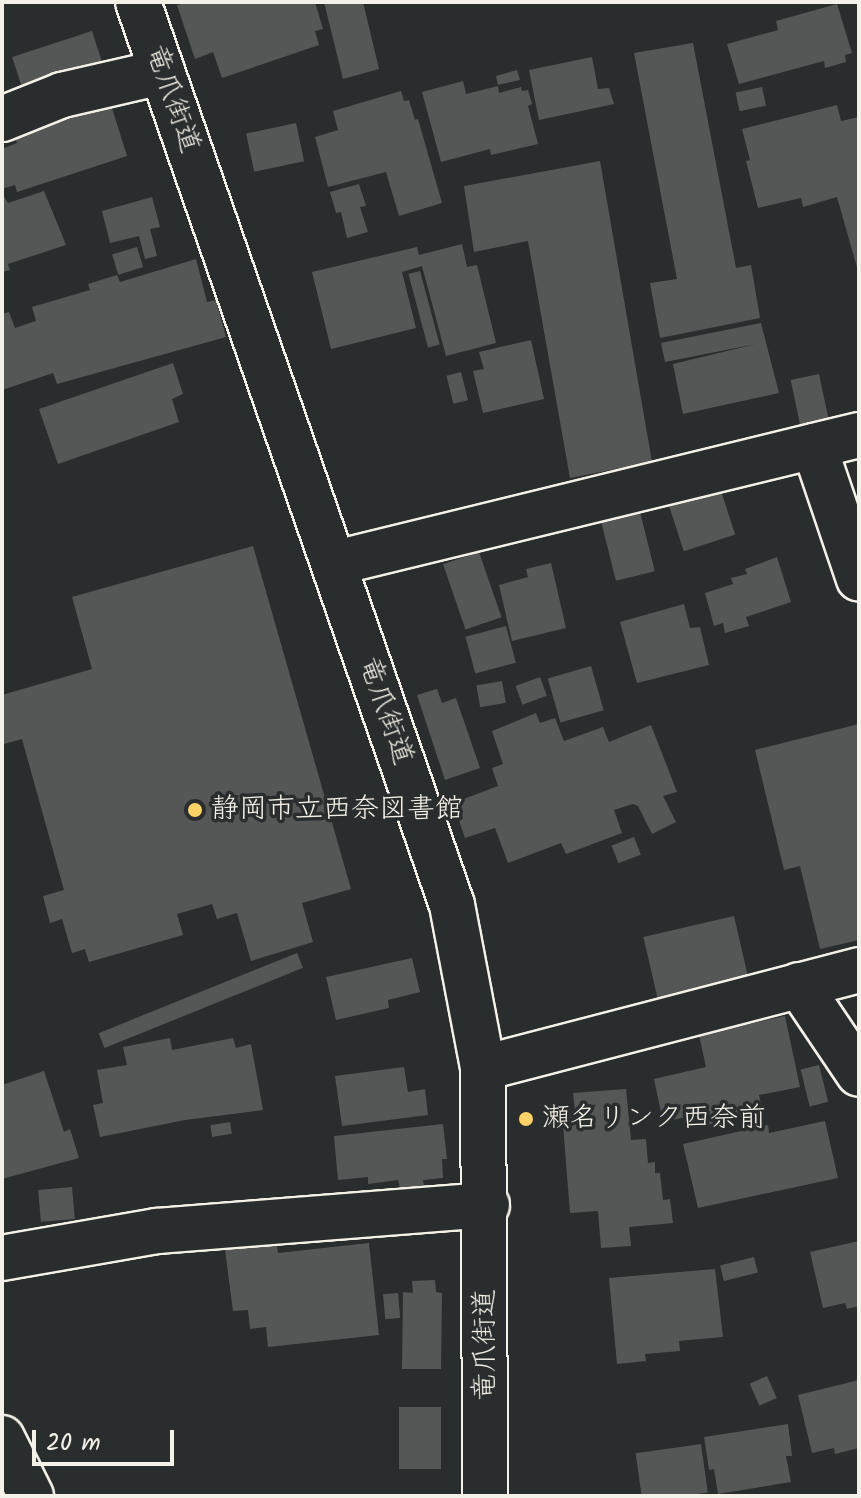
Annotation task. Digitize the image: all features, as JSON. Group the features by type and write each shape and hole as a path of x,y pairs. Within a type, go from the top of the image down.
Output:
{"street":[{"name":"竜爪街道","path":"138,2 452,905 483,1068 487,1205 485,1496"},
{"path":"2,119 62,95 162,72"},
{"path":"335,563 859,435"},
{"path":"814,446 859,579"},
{"path":"483,1068 859,970"},
{"path":"799,985 859,1074"},
{"path":"2,1258 157,1231 487,1205"},
{"path":"2,1438 31,1496"}],"building":[{"path":"188,2 315,2 323,29 315,31 319,45 222,78 213,52 195,59 177,5"},
{"path":"324,2 363,2 379,69 343,79"},
{"path":"837,4 852,53 845,55 846,62 825,68 824,61 739,84 727,44 778,30 776,21"},
{"path":"92,31 102,62 22,88 12,57"},
{"path":"693,43 736,268 751,265 760,318 660,338 650,283 677,279 634,53"},
{"path":"592,57 598,89 609,88 614,104 539,120 529,70"},
{"path":"517,70 520,80 498,85 496,76"},
{"path":"463,81 466,94 498,86 499,93 521,87 522,91 528,90 532,104 528,106 538,144 491,155 490,149 441,162 422,92"},
{"path":"762,87 766,106 740,111 736,93"},
{"path":"401,91 404,101 409,100 415,120 418,119 442,203 399,216 386,172 328,187 315,137 338,130 333,111"},
{"path":"111,105 127,156 17,192 15,185 2,189 2,149 17,143 15,137"},
{"path":"837,105 841,121 859,117 858,271 837,197 803,207 801,198 758,208 746,161 750,160 742,129"},
{"path":"296,123 304,161 254,172 246,134"},
{"path":"600,161 652,462 570,478 528,241 474,252 464,186"},
{"path":"359,184 366,206 360,207 368,232 347,238 341,212 336,213 330,192"},
{"path":"44,191 66,245 8,264 10,270 2,272 2,193 8,203"},
{"path":"152,197 160,227 150,229 157,256 145,259 139,236 110,243 102,211"},
{"path":"462,244 467,267 477,265 496,343 446,356 422,266 402,272 416,328 331,349 312,272 417,247 419,255"},
{"path":"137,247 143,267 118,275 112,255"},
{"path":"196,259 207,302 216,300 226,337 57,384 53,373 2,390 2,314 9,312 15,328 36,321 32,307 90,290 88,284 117,275 120,282"},
{"path":"420,271 440,344 428,348 408,274"},
{"path":"761,323 779,393 683,414 673,364 756,344 665,362 661,343"},
{"path":"531,340 544,399 483,413 473,371 484,369 479,352"},
{"path":"173,363 183,394 172,399 179,422 58,464 39,409"},
{"path":"461,372 468,400 453,404 446,376"},
{"path":"819,374 829,423 801,429 791,380"},
{"path":"720,488 735,535 684,551 669,505"},
{"path":"640,512 655,571 616,581 601,522"},
{"path":"253,546 351,889 302,903 313,942 251,961 237,913 217,919 212,904 177,914 183,935 89,962 85,949 72,953 62,919 50,923 43,896 64,890 22,739 4,744 2,695 92,669 72,597"},
{"path":"479,552 501,617 466,630 443,564"},
{"path":"777,557 791,602 746,617 749,626 725,633 723,623 714,626 705,593 733,584 731,578 747,574 745,569"},
{"path":"551,563 566,628 512,641 499,585 528,577 526,569"},
{"path":"684,604 690,628 700,627 709,665 637,683 620,622"},
{"path":"506,626 516,663 475,674 465,637"},
{"path":"591,666 604,710 560,723 548,678"},
{"path":"540,677 547,696 522,705 516,686"},
{"path":"502,681 506,703 480,707 476,686"},
{"path":"437,689 442,703 456,698 480,768 445,780 417,695"},
{"path":"536,713 540,723 555,718 564,741 603,727 609,742 651,725 677,792 663,796 676,822 652,834 638,806 633,804 614,810 622,833 566,854 561,843 508,863 495,828 465,838 453,803 498,786 492,768 503,764 492,731"},
{"path":"859,724 859,940 820,949 800,866 784,870 755,750"},
{"path":"634,837 641,855 618,863 612,846"},
{"path":"734,916 748,977 658,998 643,937"},
{"path":"297,953 303,968 105,1048 99,1033"},
{"path":"412,958 420,992 388,1000 389,1008 336,1020 326,977"},
{"path":"785,1016 800,1087 759,1095 763,1113 697,1127 695,1115 663,1122 654,1079 706,1067 699,1035"},
{"path":"170,1038 172,1050 233,1038 236,1048 251,1044 263,1110 185,1120 100,1137 93,1105 103,1103 97,1070 127,1065 123,1047"},
{"path":"819,1065 828,1102 810,1106 801,1070"},
{"path":"404,1067 408,1092 425,1089 428,1115 342,1126 335,1076"},
{"path":"44,1071 64,1132 70,1129 79,1158 2,1179 2,1085"},
{"path":"626,1089 631,1140 646,1139 648,1163 655,1162 655,1173 660,1173 663,1200 670,1199 673,1223 629,1227 631,1246 601,1248 598,1211 570,1213 562,1112 575,1112 573,1093"},
{"path":"825,1121 838,1178 698,1208 683,1144 768,1125 769,1133"},
{"path":"230,1122 232,1134 212,1137 210,1125"},
{"path":"443,1124 447,1159 442,1159 443,1178 423,1180 424,1186 400,1188 398,1180 368,1184 368,1177 338,1180 334,1136"},
{"path":"72,1187 75,1219 41,1222 38,1190"},
{"path":"859,1241 859,1306 847,1309 845,1303 823,1308 810,1252"},
{"path":"369,1243 379,1335 268,1347 266,1327 250,1329 248,1310 233,1311 225,1250 277,1245 278,1253"},
{"path":"754,1257 758,1273 724,1281 720,1265"},
{"path":"715,1269 723,1337 679,1341 680,1351 645,1354 646,1361 617,1364 609,1278"},
{"path":"435,1280 436,1292 442,1293 441,1369 402,1369 403,1292 413,1293 412,1281"},
{"path":"398,1293 400,1318 385,1319 383,1294"},
{"path":"767,1376 777,1398 759,1406 750,1384"},
{"path":"859,1380 859,1448 835,1454 834,1448 812,1453 798,1395"},
{"path":"399,1407 441,1407 441,1469 399,1469"},
{"path":"788,1424 792,1456 786,1456 791,1482 718,1494 714,1469 709,1470 704,1437"},
{"path":"701,1444 708,1493 642,1496 636,1453"}],"place":[{"name":"静岡市立西奈図書館","path":"195,810"},
{"name":"瀬名リンク西奈前","path":"526,1119"}]}
